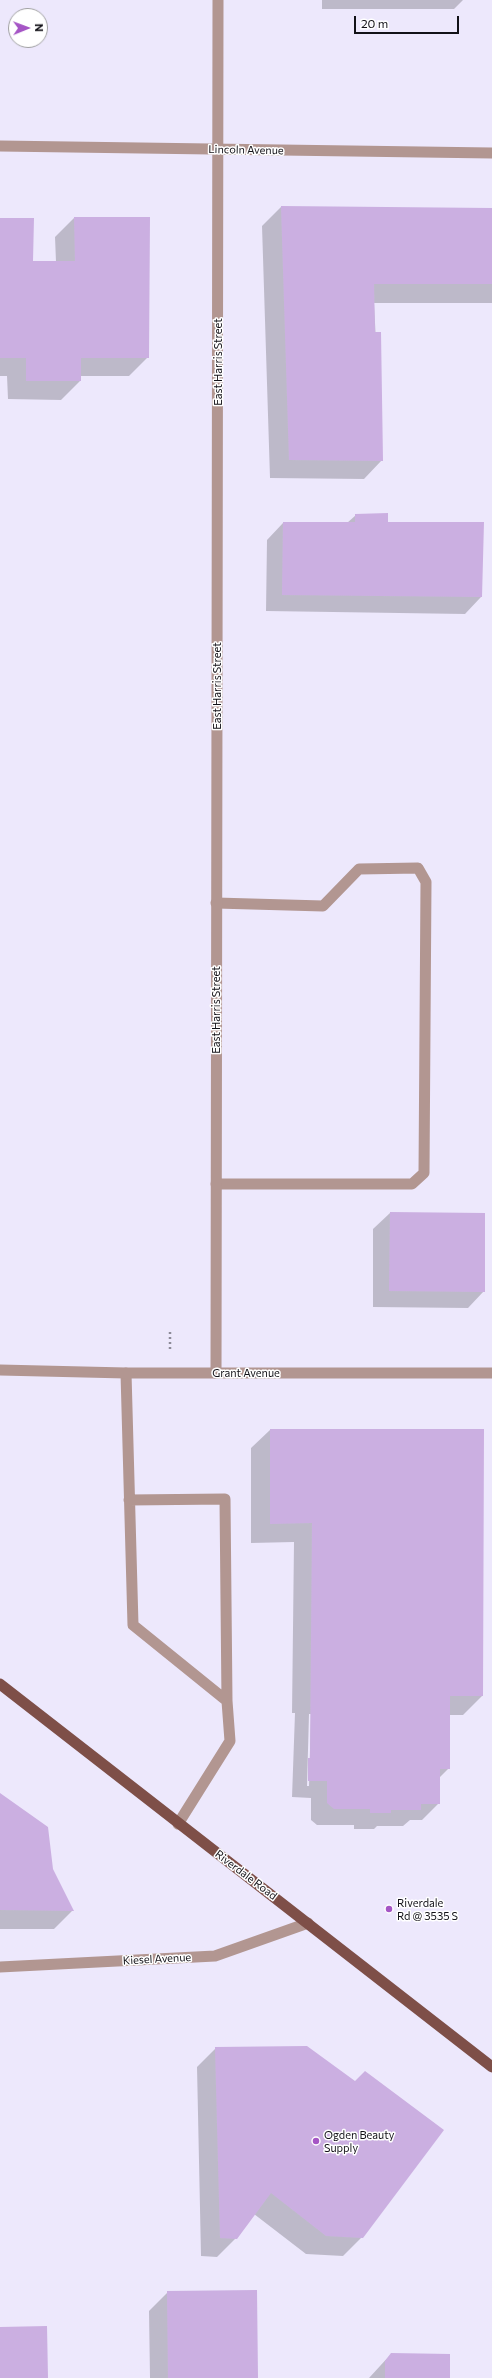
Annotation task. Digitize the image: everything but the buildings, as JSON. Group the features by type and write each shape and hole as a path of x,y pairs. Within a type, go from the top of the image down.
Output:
{"main road":[{"name":"Riverdale Road","path":"0,1684 492,2067"}],"street":[{"name":"East Harris Street","path":"216,1373 218,0"},
{"name":"Lincoln Avenue","path":"0,146 492,153"},
{"path":"216,903 323,906 359,869 418,868 426,882 424,1173 412,1184 216,1184"},
{"name":"Grant Avenue","path":"0,1370 126,1373 492,1373"},
{"path":"126,1373 133,1625 227,1701"},
{"path":"129,1500 225,1499 227,1701 230,1741 178,1824"},
{"name":"Kiesel Avenue","path":"0,1967 215,1956 308,1923"}],"place":[{"name":"Riverdale Rd @ 3535 S","path":"389,1909"},
{"name":"Ogden Beauty Supply","path":"316,2141"}]}
